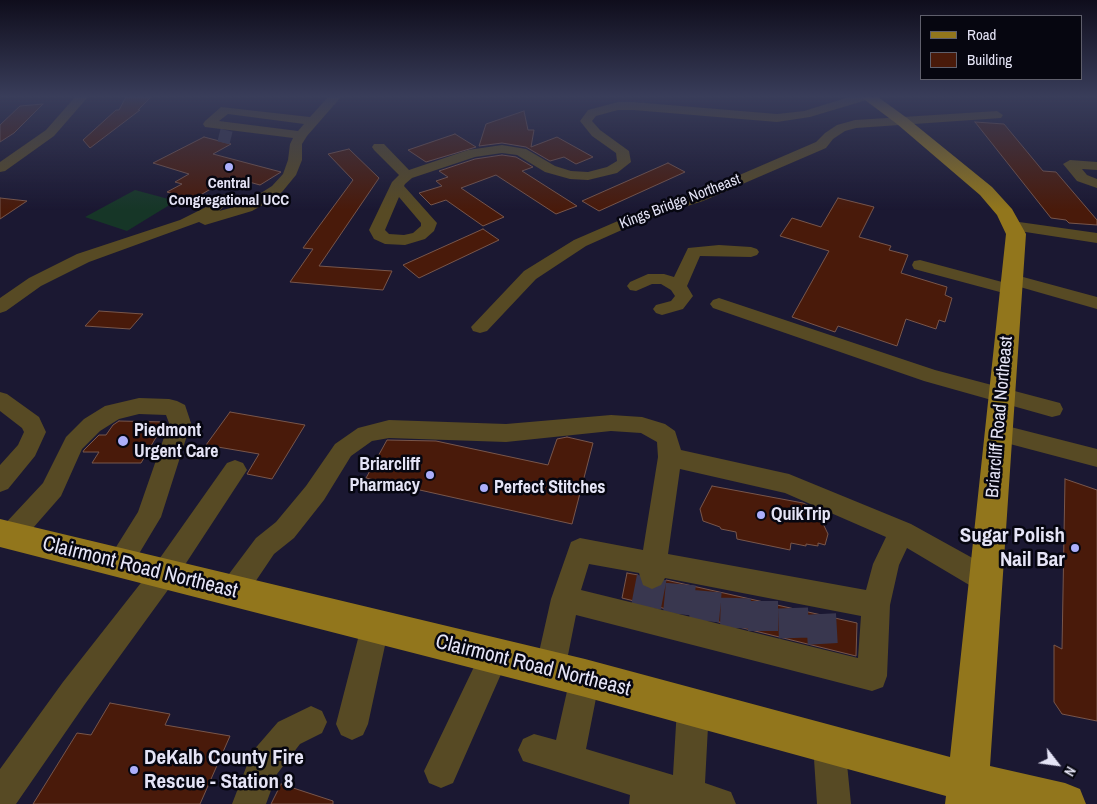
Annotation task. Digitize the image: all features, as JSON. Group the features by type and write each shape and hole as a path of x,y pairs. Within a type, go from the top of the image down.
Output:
{"main road":[{"path":"918,135 986,191 1005,213 1014,231"},
{"name":"Briarcliff Road Northeast","path":"967,793 1012,284 1014,231"},
{"name":"Clairmont Road Northeast","path":"5,534 585,678 829,744 967,793 1065,804"}],"street":[{"path":"0,168 48,135"},
{"path":"217,135 238,139 249,135"},
{"path":"185,223 216,218 247,208 266,198 289,175 295,160 296,144 301,135 297,135"},
{"path":"378,147 402,181 473,154 502,149 522,152 550,169 570,175 588,176 603,173 624,162 622,151 598,135"},
{"name":"Kings Bridge Northeast","path":"480,327 530,275 580,243 639,217 698,198 821,145 830,135"},
{"path":"1097,166 1070,164 1082,178 1097,184"},
{"path":"0,307 35,282 83,258 185,223 211,210 226,198"},
{"path":"1014,231 1078,240 1097,247"},
{"path":"1078,240 1097,238"},
{"path":"678,286 694,251 751,252"},
{"path":"920,265 1097,303"},
{"path":"636,286 648,279 664,279 678,286 684,296 677,305 662,309"},
{"path":"719,304 931,376 1002,397 1052,409"},
{"path":"0,400 31,423 35,432 27,450 0,482"},
{"path":"5,534 52,489 74,442 92,425 113,412 139,406 169,406 177,412 180,423 149,517 119,563"},
{"path":"233,591 265,546 285,530 316,493 343,450 366,434 380,430 506,433 625,423 650,427 663,433 669,444 670,457 653,570"},
{"path":"999,433 1097,458"},
{"path":"670,457 789,484 902,532 986,580"},
{"path":"0,798 74,693 164,574 235,470"},
{"path":"566,599 645,613 824,656 872,676 876,605 886,564 902,532"},
{"path":"550,670 566,599 580,550 653,570 820,605 876,605"},
{"path":"352,724 375,627"},
{"path":"441,772 494,656"},
{"path":"568,760 585,678"},
{"path":"534,750 568,760 647,794 703,800 693,708"},
{"path":"249,804 264,764 289,733 311,722"},
{"path":"829,744 834,804"}],"green space":[{"path":"135,190 176,201 127,231 85,217"}],"building":[{"path":"0,135 12,135 0,142"},
{"path":"89,135 108,135 90,148 83,140"},
{"path":"453,135 476,147 426,162 408,150"},
{"path":"483,135 533,135 531,147 557,137 593,157 576,164 564,157 550,161 526,147 502,143 479,146"},
{"path":"985,135 1013,135 1043,171 1056,172 1097,220 1097,225 1069,223 1066,220 1051,218"},
{"name":"Central Congregational UCC","path":"204,137 231,144 213,154 281,172 260,185 231,177 192,200 167,192 182,184 175,182 189,174 153,163"},
{"path":"349,149 379,178 319,266 392,271 383,290 290,282 313,249 303,248 353,180 328,154"},
{"path":"502,155 516,157 533,167 522,171 577,206 556,214 496,175 461,188 504,217 483,226 446,200 431,205 419,193 442,186 436,181 448,177 439,171 475,159"},
{"path":"668,163 685,172 599,211 582,201"},
{"path":"0,198 27,201 0,219"},
{"path":"838,198 874,207 859,237 891,246 889,250 908,255 901,273 947,287 945,295 952,298 945,322 939,320 936,329 906,319 897,346 838,326 835,332 792,317 829,251 780,236 792,218 821,227"},
{"path":"483,229 499,240 419,278 403,265"},
{"path":"99,311 143,314 130,329 85,326"},
{"path":"230,412 305,425 272,479 247,474 259,454 206,445"},
{"path":"119,421 165,422 141,463 92,463 99,452 83,452 84,450 99,435 106,435 113,425"},
{"path":"567,437 593,443 572,524 366,478 387,440 436,441 548,465 557,439"},
{"path":"1065,479 1097,490 1097,721 1062,714 1054,702 1054,645 1062,649"},
{"name":"QuikTrip","path":"712,486 803,503 816,509 828,534 825,545 818,543 818,546 806,544 806,546 791,543 790,550 737,539 736,532 721,529 703,521 700,509"},
{"path":"627,573 638,575 641,586 651,591 662,587 666,580 857,623 856,656 622,598"},
{"name":"DeKalb County Fire Rescue - Station 8","path":"110,703 170,714 165,725 230,736 200,804 33,804 77,733 91,735"},
{"path":"281,784 333,801 333,804 271,804"}],"tunnel":[{"path":"219,135 231,138"},
{"path":"646,607 652,576"},
{"path":"678,614 681,583"},
{"path":"704,621 707,588"},
{"path":"735,628 736,595"},
{"path":"763,601 763,635"},
{"path":"793,608 794,642"},
{"path":"821,614 823,649"}],"place":[{"name":"Central Congregational UCC","path":"229,167"},
{"name":"Piedmont Urgent Care","path":"123,441"},
{"name":"Briarcliff Pharmacy","path":"430,475"},
{"name":"Perfect Stitches","path":"484,488"},
{"name":"QuikTrip","path":"761,515"},
{"name":"Sugar Polish Nail Bar","path":"1075,548"},
{"name":"DeKalb County Fire Rescue - Station 8","path":"134,770"}]}
